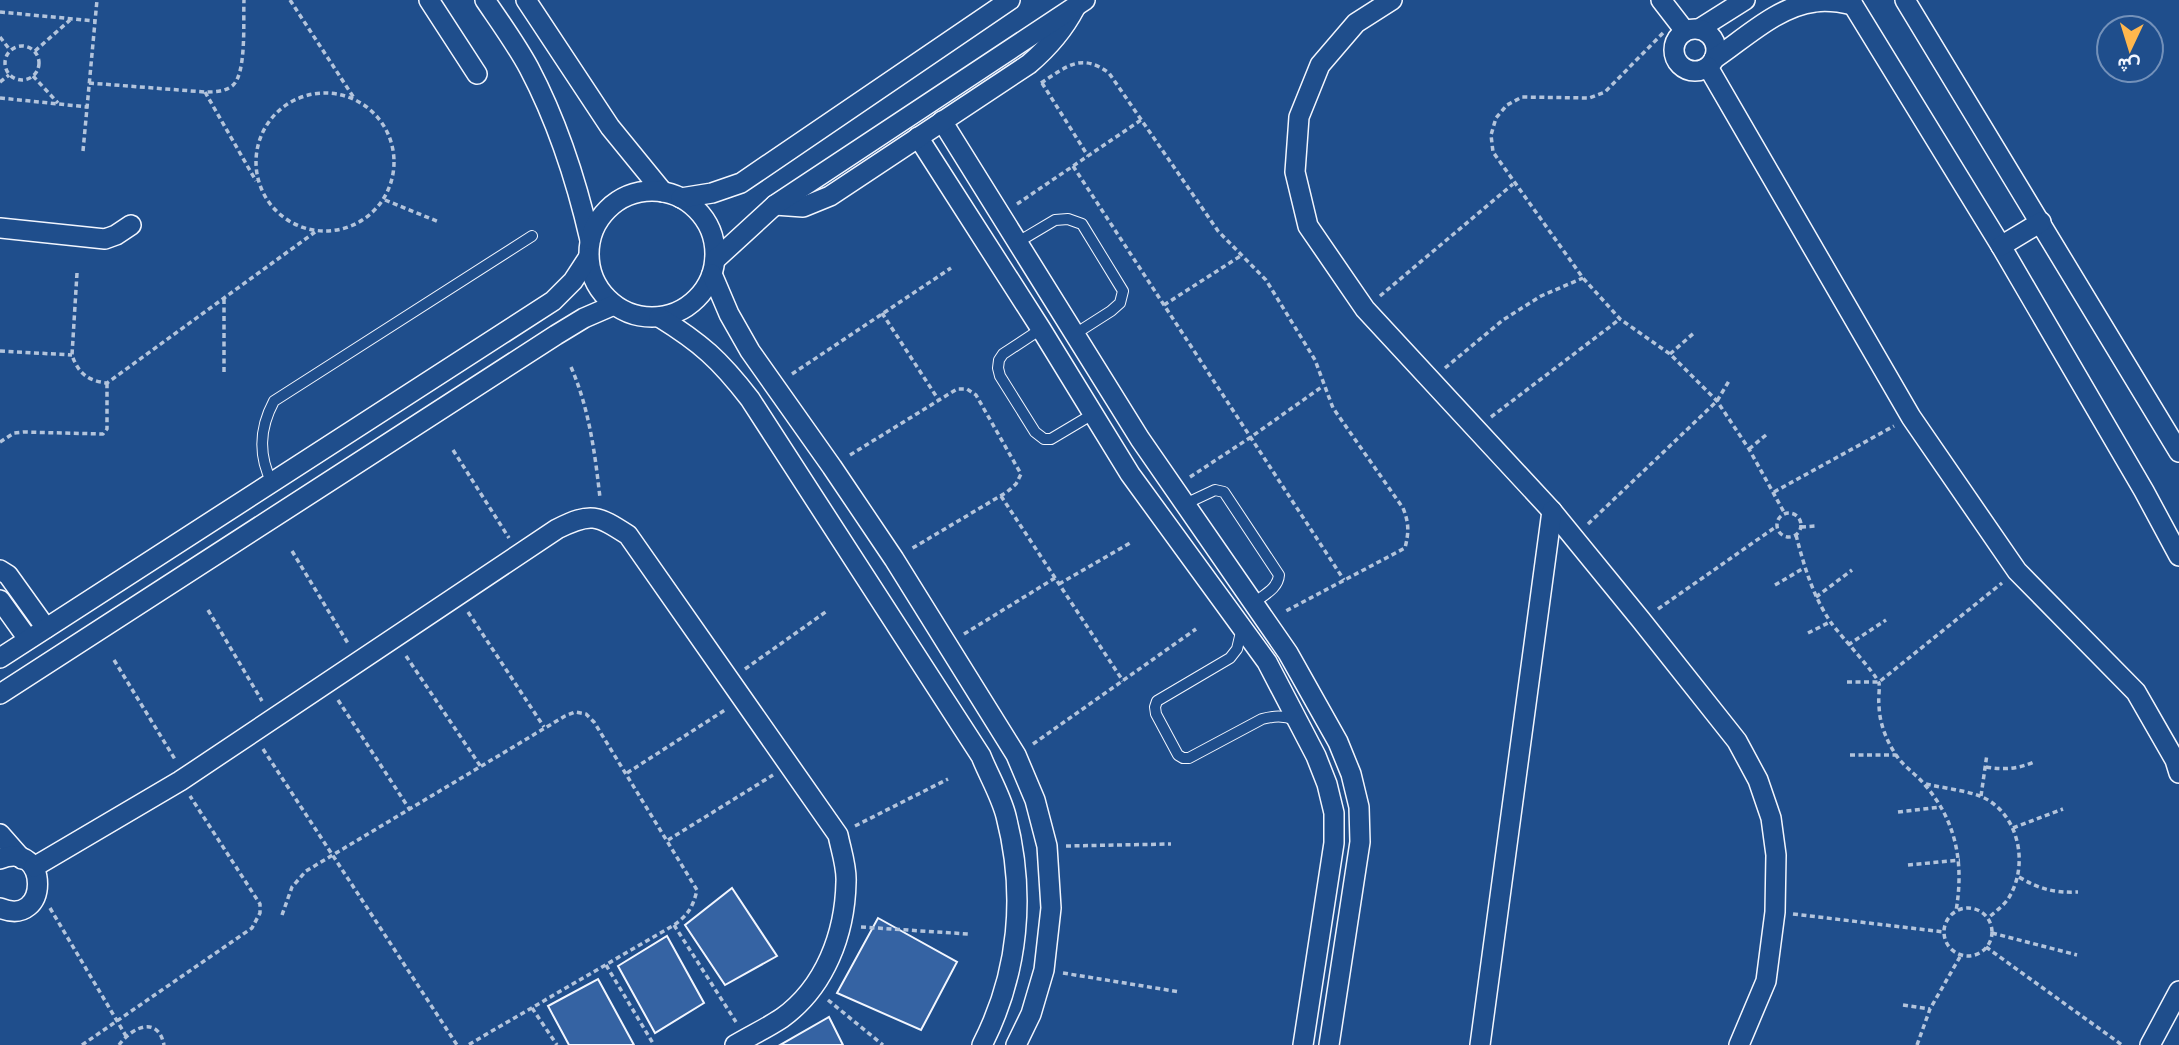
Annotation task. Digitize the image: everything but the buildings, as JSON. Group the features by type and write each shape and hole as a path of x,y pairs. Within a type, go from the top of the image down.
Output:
{"street":[{"path":"429,0 477,74"},
{"path":"485,0 527,65 566,150 580,194 596,284 614,305 643,317 659,317 682,310 700,295 713,267 775,205 1081,3"},
{"path":"526,0 610,127 672,195 701,214 712,235 713,267 729,314 750,351 894,559 1016,755 1035,800 1047,846 1051,908 1044,970 1031,1014 1016,1045"},
{"path":"0,658 553,301 573,281 589,249 600,218 617,202 639,193 712,193 741,183 1010,0"},
{"path":"1392,0 1356,23 1321,65 1300,117 1295,172 1308,226 1365,309 1574,537 1737,741 1758,780 1771,818 1776,855 1775,912 1766,981 1739,1045"},
{"path":"1661,0 1687,26 1712,37 1716,52 1711,63"},
{"path":"1745,0 1687,26 1674,47 1675,57 1680,65 1699,71 1780,14 1812,2 1852,2 2001,246 2179,556"},
{"path":"1905,0 2179,452"},
{"path":"775,205 803,207 817,203 1029,64 1049,48 1081,3"},
{"path":"1711,63 1911,417 2017,571 2136,692 2175,760 2179,773"},
{"path":"942,121 1140,439 1288,653 1338,742 1352,774 1359,807 1360,842 1329,1045"},
{"path":"918,137 1130,474 1267,662 1327,784 1334,813 1334,843 1303,1045"},
{"path":"2001,246 2041,222"},
{"path":"0,228 105,239 116,236 131,225"},
{"path":"0,694 556,335 584,318 614,305"},
{"path":"659,317 694,338 725,366 750,399 981,756 1005,814 1017,874 1017,937 1009,980 994,1022 982,1045"},
{"path":"1480,1045 1552,511"},
{"path":"28,863 183,779 557,529 578,519 602,519 628,535 838,835 847,880 842,925 831,958 813,987 783,1017 741,1042"},
{"path":"0,570 8,575 46,628"},
{"path":"0,600 28,639"},
{"path":"1237,622 1254,603"},
{"path":"0,834 28,863 38,877 39,888 35,899 26,907 16,911 0,908"},
{"path":"0,859 13,857 28,863"},
{"path":"2150,1045 2179,991"}],"lane":[{"path":"1018,242 1055,220 1068,219 1082,224 1123,291 1120,303 1075,334"},
{"path":"272,482 266,470 261,442 267,414 274,401 532,236"},
{"path":"1041,329 1003,354 999,360 1000,376 1035,432 1044,439 1051,439 1093,414"},
{"path":"1185,504 1215,490 1224,492 1279,575 1273,588 1254,603"},
{"path":"1237,622 1241,639 1230,658 1157,701 1156,714 1178,755 1189,758 1262,719 1285,716 1297,721"}],"path":[{"path":"83,151 97,0"},
{"path":"89,83 205,92 219,92 232,86 241,74 244,0"},
{"path":"205,92 279,216 315,232 342,231 366,219 385,200 396,162 384,124 354,97 290,0"},
{"path":"0,12 95,21"},
{"path":"35,51 71,19"},
{"path":"1687,26 1605,92 1588,98 1522,97 1507,105 1496,118 1491,135 1493,152 1583,278 1619,319 1670,354 1717,401 1749,449 1785,514"},
{"path":"0,37 10,50"},
{"path":"10,50 23,46 35,51"},
{"path":"9,75 5,62 10,50"},
{"path":"9,75 21,80 33,76 39,64 35,51"},
{"path":"1031,90 1070,64 1098,64 1109,73 1218,231 1266,280 1315,360 1333,408 1403,508 1409,534 1405,548 1266,622"},
{"path":"0,82 9,75"},
{"path":"33,76 59,104"},
{"path":"1042,83 1088,156"},
{"path":"257,183 256,143 278,109 314,92 354,97"},
{"path":"0,98 88,107"},
{"path":"1000,215 1141,120"},
{"path":"1073,166 1344,580"},
{"path":"1365,309 1513,183"},
{"path":"385,200 439,222"},
{"path":"77,273 72,355 76,367 85,377 107,383 315,232"},
{"path":"1164,305 1242,255"},
{"path":"776,385 951,268"},
{"path":"1430,380 1503,320 1541,296 1583,278"},
{"path":"224,299 224,372"},
{"path":"882,313 938,399"},
{"path":"1475,429 1619,319"},
{"path":"1670,354 1695,332"},
{"path":"0,351 72,355"},
{"path":"571,367 579,385 590,428 602,519"},
{"path":"1574,537 1717,401 1729,381"},
{"path":"0,442 14,433 23,432 103,434 107,429 107,383"},
{"path":"1174,488 1251,438 1323,386"},
{"path":"832,467 957,388 968,389 976,395 1021,474 1016,484 1001,495 894,559"},
{"path":"1773,492 1911,417"},
{"path":"1749,449 1766,435"},
{"path":"453,450 520,555"},
{"path":"1001,495 1123,681"},
{"path":"1641,620 1777,526 1785,514 1799,518 1801,527 1796,535 1791,537 1784,536 1777,526"},
{"path":"1801,527 1816,526"},
{"path":"1796,535 1804,568 1830,622 1879,682 1878,707 1884,732 1896,755 1908,770 1924,783 1941,807 1953,833 1960,860 1960,886 1956,911 1945,924 1944,932 1948,945 1961,955 1974,955 1986,947 1992,933 1988,918 1977,909 1956,911"},
{"path":"1059,584 1130,543"},
{"path":"292,551 359,662"},
{"path":"1774,585 1804,568"},
{"path":"1816,597 1852,570"},
{"path":"1847,682 1879,682 2017,571"},
{"path":"947,644 1055,578"},
{"path":"457,597 544,727"},
{"path":"208,610 273,719"},
{"path":"729,681 827,611"},
{"path":"1848,645 1885,620"},
{"path":"1808,634 1830,622"},
{"path":"1016,755 1196,629"},
{"path":"394,638 481,767"},
{"path":"82,1045 252,928 260,913 260,904 114,660"},
{"path":"327,683 410,810"},
{"path":"627,773 742,700"},
{"path":"282,915 298,878 306,870 410,810 544,727 575,712 586,714 627,773 697,890 690,911 674,925 468,1045"},
{"path":"252,733 457,1045"},
{"path":"1981,796 1987,754"},
{"path":"1850,755 1896,755"},
{"path":"1986,767 2002,770 2019,768 2034,762"},
{"path":"668,840 789,765"},
{"path":"838,835 947,779"},
{"path":"1924,783 1981,796 2000,809 2013,828 2020,852 2019,877 2007,900 1988,918"},
{"path":"1898,812 1941,807"},
{"path":"2013,828 2063,810"},
{"path":"1047,846 1171,844"},
{"path":"1908,865 1960,860"},
{"path":"2019,877 2037,888 2057,893 2078,892"},
{"path":"39,888 126,1036"},
{"path":"1775,912 1944,932"},
{"path":"674,925 741,1042"},
{"path":"842,925 968,934"},
{"path":"1992,933 2077,955"},
{"path":"1986,947 2122,1045"},
{"path":"1917,1045 1930,1009 1961,955"},
{"path":"606,965 654,1045"},
{"path":"1044,970 1180,992"},
{"path":"813,987 883,1045"},
{"path":"1903,1005 1930,1009"},
{"path":"532,1008 556,1045"},
{"path":"119,1045 134,1029 144,1026 154,1028 162,1035 164,1045"}]}
